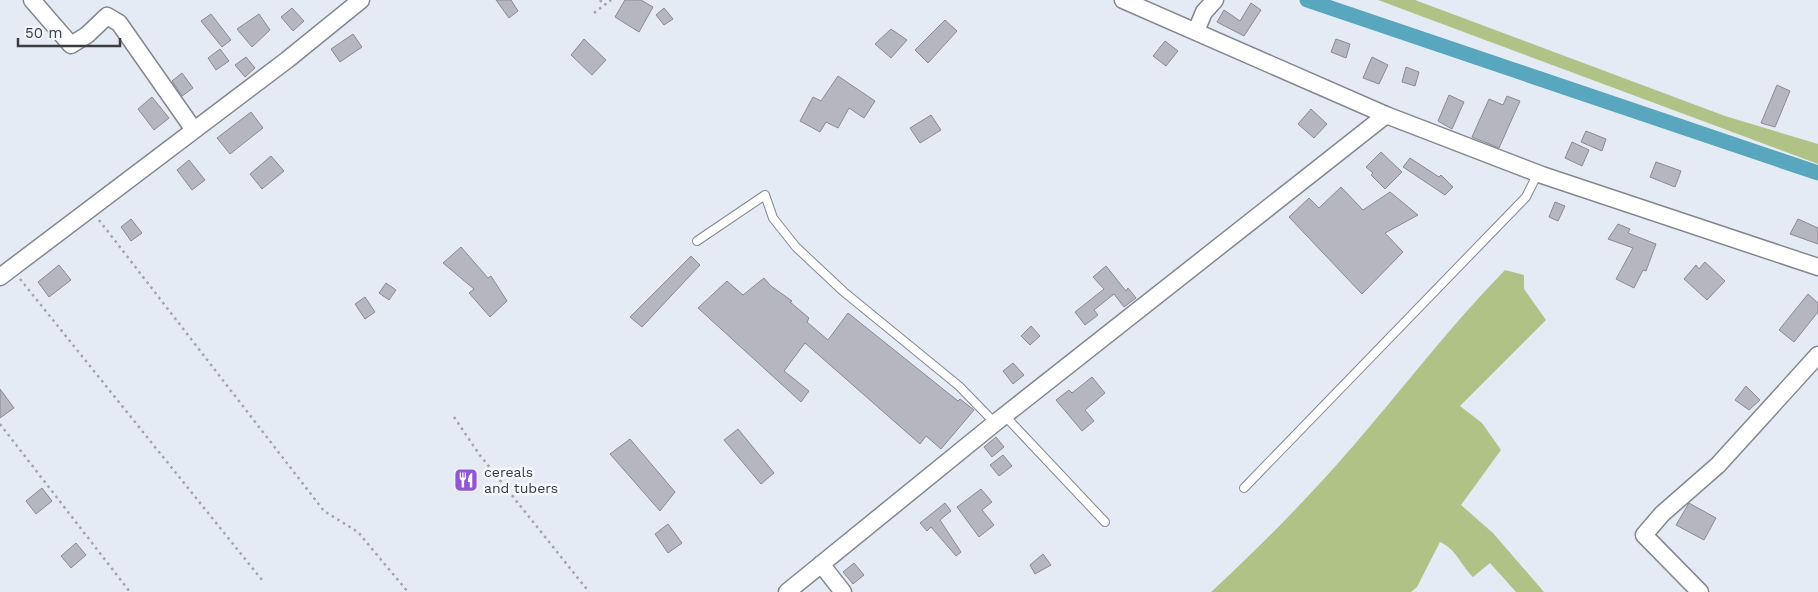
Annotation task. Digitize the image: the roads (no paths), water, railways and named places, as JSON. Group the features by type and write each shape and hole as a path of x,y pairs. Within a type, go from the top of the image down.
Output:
{"street":[{"path":"32,0 71,44 87,35 107,16 120,23 194,130"},
{"path":"6,273 361,0"},
{"path":"1123,0 1386,116 1538,173 1818,267"},
{"path":"1196,31 1204,12 1215,0"},
{"path":"787,592 1000,420 1386,116"},
{"path":"1700,592 1644,535 1662,514 1718,465 1818,354"},
{"path":"821,564 843,592"}],"lane":[{"path":"1244,488 1526,197 1538,173"},
{"path":"696,241 765,195 773,218 796,247 844,292 1000,420 1104,522"}],"waterway":[{"path":"1307,0 1818,173"}],"place":[{"name":"cereals and tubers","path":"466,480"}]}
